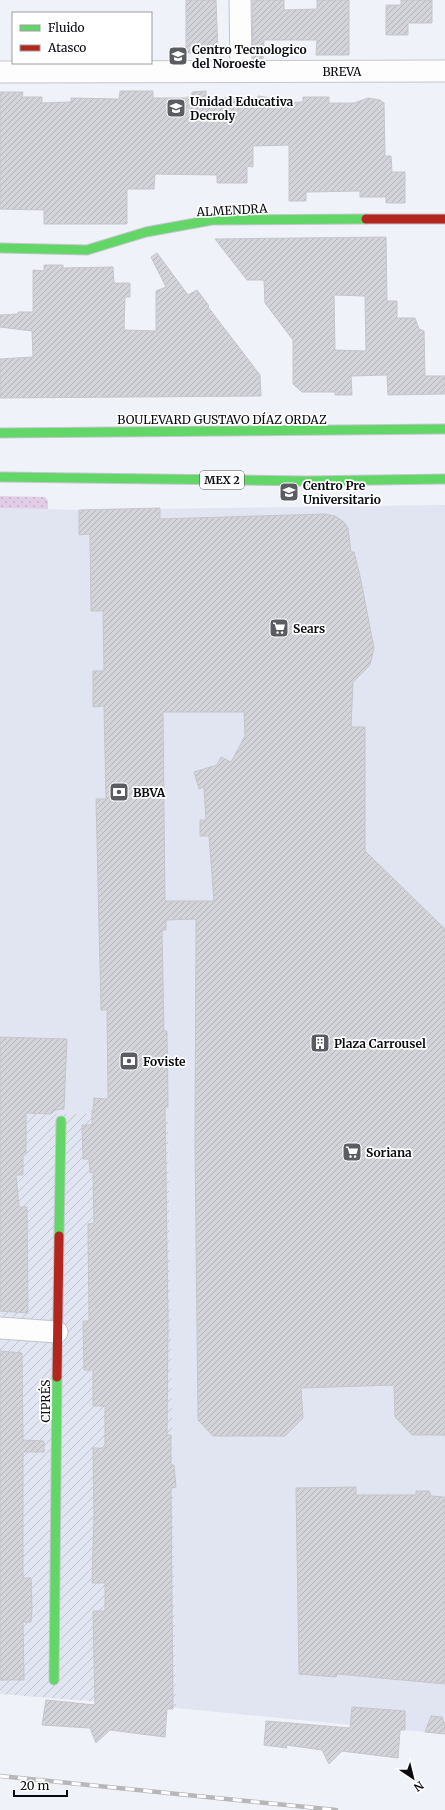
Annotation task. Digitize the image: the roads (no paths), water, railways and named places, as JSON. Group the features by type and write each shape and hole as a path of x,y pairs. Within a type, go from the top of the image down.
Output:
{"street":[{"path":"240,0 241,70"},
{"name":"BREVA","path":"0,72 241,70 445,71"},
{"name":"ALMENDRA","path":"0,248 87,250 146,232 212,220 445,219"},
{"name":"BOULEVARD GUSTAVO DÍAZ ORDAZ","path":"0,433 445,429"},
{"name":"MEX 2","path":"0,477 306,482 445,479"},
{"name":"CIPRÉS","path":"54,1680 57,1485 56,1332 61,1121"},
{"path":"0,1328 56,1332"}],"railway":[{"path":"0,1776 336,1810"}],"place":[{"name":"Centro Tecnologico del Noroeste","path":"178,56"},
{"name":"Unidad Educativa Decroly","path":"176,108"},
{"name":"Centro Pre Universitario","path":"289,492"},
{"name":"Sears","path":"279,628"},
{"name":"BBVA","path":"119,792"},
{"name":"Plaza Carrousel","path":"320,1043"},
{"name":"Foviste","path":"129,1061"},
{"name":"Soriana","path":"352,1152"}]}
